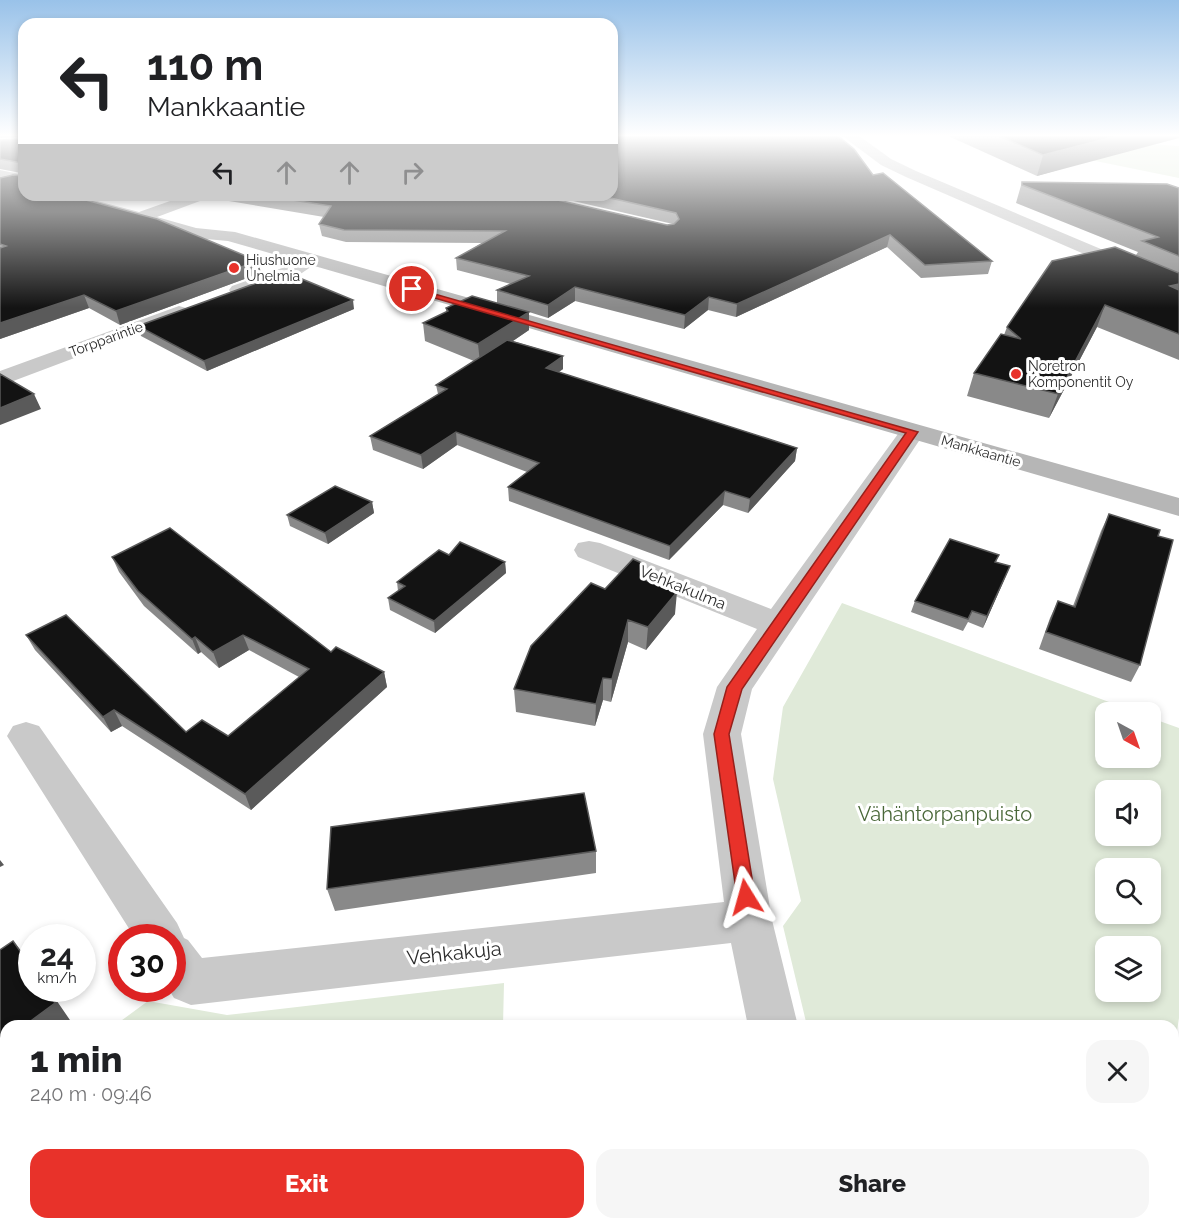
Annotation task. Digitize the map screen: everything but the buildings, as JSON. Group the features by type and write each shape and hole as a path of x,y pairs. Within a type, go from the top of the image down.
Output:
{"main road":[{"name":"Mankkaantie","path":"77,201 195,232 229,236 1179,507"},
{"name":"Mankkaantie","path":"117,201 211,227 229,236"},
{"path":"140,218 186,201"}],"street":[{"path":"954,192 1179,289"},
{"path":"223,296 292,271 312,260"},
{"name":"Torpparintie","path":"0,379 203,303"},
{"path":"772,1020 749,920 722,734 735,687 912,432"},
{"name":"Vehkakulma","path":"589,550 777,624"},
{"path":"26,736 152,924"},
{"name":"Vehkakuja","path":"186,975 191,982 749,920"}],"green space":[{"name":"Vähäntorpanpuisto","path":"842,603 1109,702 1095,702 1095,768 1161,768 1161,722 1179,728 1179,1020 806,1020 783,926 801,901 773,779 783,707"},
{"path":"504,983 503,1020 122,1020 147,1002 227,1015"}],"place":[{"name":"Hiushuone Unelmia","path":"234,268"},
{"name":"Noretron Komponentit Oy","path":"1016,374"}],"route":[{"path":"412,289 912,432 735,687 722,734 746,897"}]}
